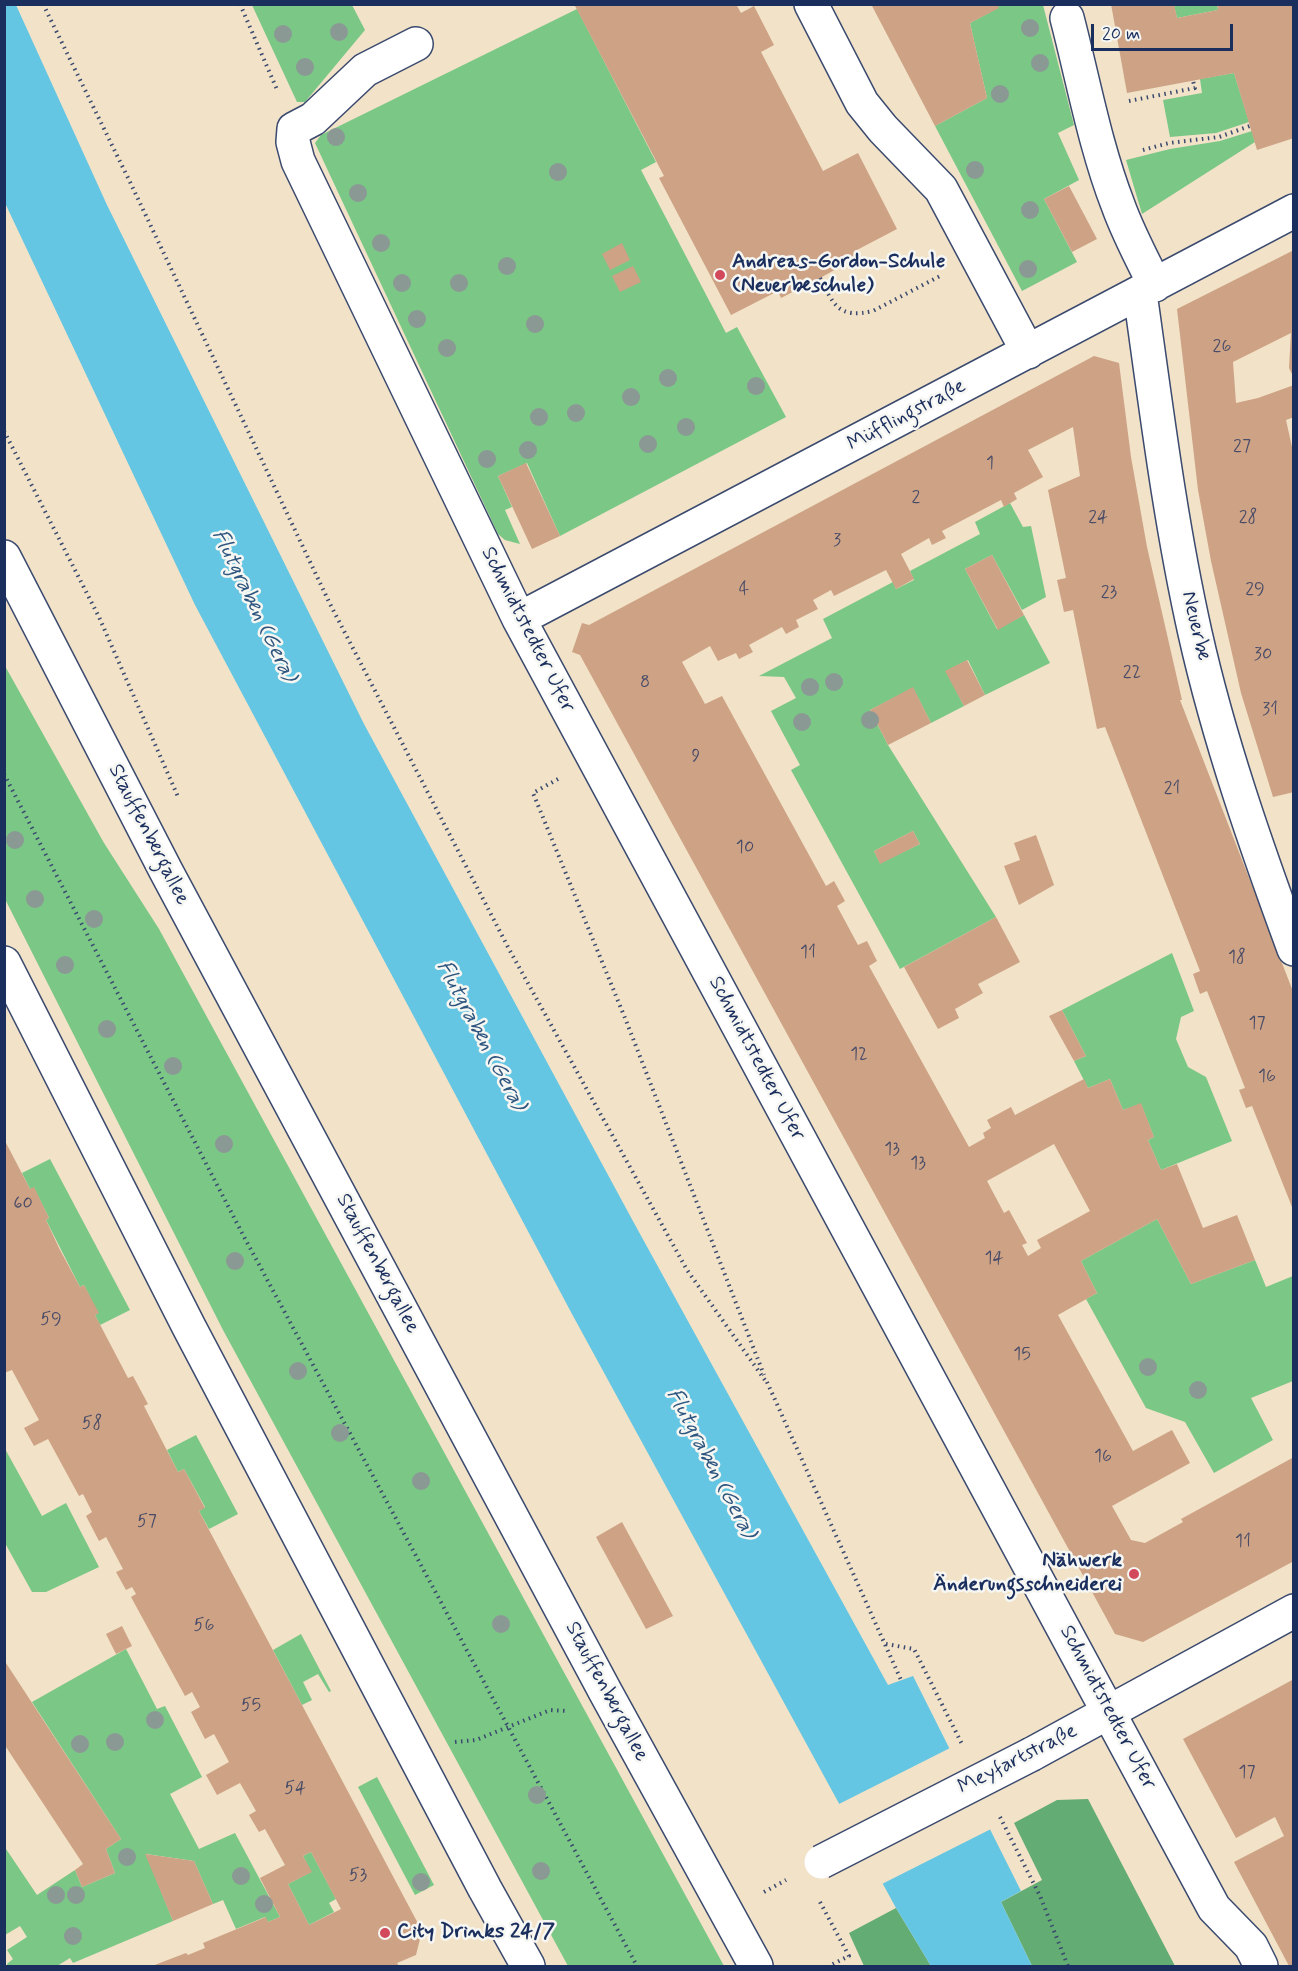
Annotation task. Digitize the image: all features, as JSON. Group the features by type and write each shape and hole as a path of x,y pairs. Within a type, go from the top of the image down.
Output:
{"street":[{"path":"811,4 862,103 883,129 941,189 1028,352"},
{"name":"Neuerbe","path":"1067,18 1104,161 1147,289 1176,538 1196,634 1222,733 1293,949"},
{"path":"294,129 313,119 365,70 416,44"},
{"name":"Schmidtstedter Ufer","path":"294,129 293,142 298,161 519,619 1214,1908 1251,1946 1261,1966"},
{"name":"Müfflingstraße","path":"519,619 1293,211"},
{"name":"Stauffenbergallee","path":"4,557 166,871 606,1693 756,1966"},
{"path":"4,963 189,1327 528,1966"},
{"name":"Meyfartstraße","path":"813,1866 1110,1713 1293,1611"}],"path":[{"path":"43,4 136,193 330,604 509,949 687,1270 767,1383"},
{"path":"240,4 294,129"},
{"path":"1090,108 1195,88 1193,81"},
{"path":"1104,161 1169,143 1219,137 1250,126"},
{"path":"820,278 835,305 842,311 861,314 873,311 977,257"},
{"path":"595,759 533,793 625,1018 767,1383 902,1680"},
{"path":"4,774 242,1233 637,1966"},
{"path":"410,1746 476,1740 550,1710 575,1711 606,1693"},
{"path":"827,1915 849,1956 829,1966"}],"green space":[{"path":"252,5 352,5 365,30 305,102 297,102"},
{"path":"997,5 1043,5 1074,125 1058,133 1079,180 1044,199 1077,262 1022,291 935,126 987,98 970,23 998,8"},
{"path":"1174,5 1217,5 1218,10 1177,18"},
{"path":"577,9 656,162 641,170 726,333 737,327 786,417 560,536 527,463 498,476 512,507 505,510 520,544 505,540 498,534 315,143 321,135"},
{"path":"1234,73 1249,122 1216,133 1170,137 1163,100 1202,93 1200,79"},
{"path":"1252,131 1255,142 1142,214 1126,160 1170,149 1220,141"},
{"path":"1010,503 1023,527 1031,526 1046,597 1022,610 992,555 965,569 997,629 1024,615 1050,663 985,695 968,660 946,671 964,706 931,723 913,688 870,710 888,745 996,917 900,969 791,770 800,765 771,711 796,698 784,677 759,676 832,638 823,619 893,582 896,589 914,580 910,571 980,534 975,522","holes":["913,831 920,844 880,863 874,851"]},
{"path":"5,666 104,843 159,929 724,1966 568,1966 223,1330 5,899"},
{"path":"1172,953 1194,1011 1181,1017 1176,1039 1188,1067 1206,1077 1232,1141 1161,1170 1148,1140 1154,1137 1141,1104 1123,1110 1110,1079 1088,1088 1074,1061 1086,1056 1062,1010"},
{"path":"50,1159 130,1310 100,1325 95,1315 98,1313 84,1285 80,1287 46,1220 49,1218 34,1188 30,1189 22,1173"},
{"path":"1157,1219 1191,1284 1255,1260 1266,1287 1293,1276 1293,1381 1251,1398 1273,1440 1214,1473 1185,1422 1146,1408 1086,1299 1097,1293 1081,1261"},
{"path":"196,1435 238,1514 209,1529 199,1511 205,1507 184,1469 178,1472 167,1450"},
{"path":"4,1447 42,1516 66,1503 99,1567 46,1592 32,1592 5,1543"},
{"path":"301,1634 331,1691 329,1692 318,1674 303,1682 312,1700 302,1705 273,1650"},
{"path":"126,1649 157,1709 165,1706 202,1777 170,1794 199,1849 235,1833 280,1917 268,1922 265,1917 236,1929 223,1900 213,1904 194,1861 146,1854 173,1921 73,1963 70,1958 57,1966 8,1966 7,1964 13,1959 7,1950 27,1937 20,1926 5,1935 4,1846 37,1895 75,1870 82,1887 115,1873 106,1849 121,1839 32,1702"},
{"path":"377,1777 434,1885 415,1895 358,1787"},
{"path":"1088,1799 1175,1966 1032,1966 1001,1902 1042,1880 1014,1823 1057,1800"},
{"path":"311,1852 336,1899 329,1903 334,1912 309,1925 288,1884 311,1872 303,1856"},
{"path":"896,1908 931,1966 864,1966 849,1933"}],"water":[{"name":"Flutgraben (Gera)","path":"5,5 16,5 107,205 364,724 634,1223 888,1685 913,1676 1021,1891 1001,1902 1032,1966 931,1966 896,1908 572,1314 195,605 5,203"}],"pier":[{"path":"952,1747 993,1828 880,1885 837,1805"}],"building":[{"path":"574,4 736,4 741,13 754,6 774,45 761,52 823,171 858,153 897,229 855,251 858,257 820,278 781,298 778,291 731,315 659,178 664,176"},
{"path":"871,4 997,4 999,8 970,23 987,98 935,126"},
{"path":"1111,4 1174,4 1177,18 1218,10 1217,4 1294,4 1294,138 1257,150 1234,73 1127,93"},
{"path":"1069,186 1097,239 1072,252 1044,199"},
{"path":"622,243 630,260 610,270 602,254"},
{"path":"1294,250 1294,378 1289,368 1291,333 1233,362 1236,403 1294,385 1294,417 1286,420 1294,456 1294,792 1273,797 1241,693 1211,561 1198,490 1177,309"},
{"path":"633,266 641,282 620,292 612,276"},
{"path":"1094,356 1119,363 1131,457 1147,547 1182,700 1180,700 1294,994 1294,1212 1252,1106 1246,1108 1239,1090 1245,1088 1207,991 1200,994 1193,974 1200,971 1105,727 1097,729 1073,610 1064,612 1057,580 1066,578 1048,490 1080,476 1073,427 1028,450 1043,477 1014,493 1017,499 1004,507 1001,500 942,531 946,538 932,545 929,538 901,554 914,579 896,589 886,570 834,596 831,590 813,600 818,609 796,620 799,627 786,634 782,627 749,645 753,652 739,659 736,653 718,661 710,646 682,662 705,704 722,696 826,886 834,881 845,901 837,906 858,945 867,941 877,961 869,966 969,1147 985,1138 983,1133 991,1128 987,1120 1011,1107 1015,1115 1084,1079 1088,1088 1110,1079 1123,1110 1141,1103 1154,1137 1148,1140 1161,1170 1177,1164 1203,1228 1237,1215 1255,1260 1191,1284 1157,1219 1081,1261 1097,1293 1058,1315 1133,1451 1172,1430 1190,1463 1112,1506 1131,1540 1145,1543 1183,1522 1181,1519 1294,1457 1294,1561 1143,1642 1115,1634 580,655 572,652 582,623 589,625","holes":["1054,1144 1090,1211 1037,1240 1041,1248 1028,1256 1022,1245 1027,1243 1009,1210 1004,1213 987,1181"]},
{"path":"526,463 560,536 532,549 498,476"},
{"path":"992,555 1024,615 998,630 965,569"},
{"path":"967,660 985,695 964,706 945,671"},
{"path":"913,687 931,723 888,745 870,710"},
{"path":"913,831 920,844 880,864 874,851"},
{"path":"1036,835 1054,885 1019,905 1004,866 1020,860 1014,843"},
{"path":"996,917 1020,962 978,984 983,993 955,1009 959,1018 938,1029 904,967"},
{"path":"1062,1010 1086,1056 1074,1061 1049,1016"},
{"path":"4,1139 30,1189 34,1187 49,1218 46,1220 59,1248 80,1287 84,1285 99,1313 95,1315 128,1378 133,1376 148,1404 144,1406 178,1472 184,1469 205,1508 199,1511 422,1931 416,1955 397,1963 399,1966 152,1966 205,1948 203,1943 266,1917 268,1922 280,1917 260,1878 285,1865 265,1829 259,1832 249,1815 256,1811 240,1783 217,1795 206,1775 229,1762 214,1734 205,1739 191,1712 200,1707 192,1692 185,1696 131,1597 136,1594 132,1587 126,1590 116,1572 123,1569 106,1537 99,1541 86,1516 92,1512 83,1494 79,1496 48,1439 34,1446 24,1428 39,1420 12,1370 4,1373","holes":["311,1852 341,1909 309,1925 288,1884 312,1872 303,1856"]},
{"path":"622,1522 673,1616 646,1629 596,1537"},
{"path":"122,1626 132,1646 116,1654 106,1634"},
{"path":"4,1660 121,1839 106,1849 115,1873 82,1887 75,1870 83,1864 4,1744"},
{"path":"1294,1679 1294,1966 1289,1966 1234,1862 1284,1836 1275,1817 1236,1838 1183,1739"},
{"path":"145,1854 194,1861 213,1904 173,1921"}],"place":[{"name":"Andreas-Gordon-Schule (Neuerbeschule)","path":"720,275"},
{"name":"Nähwerk Änderungsschneiderei","path":"1134,1574"},
{"name":"City Drinks 24/7","path":"385,1933"}]}
